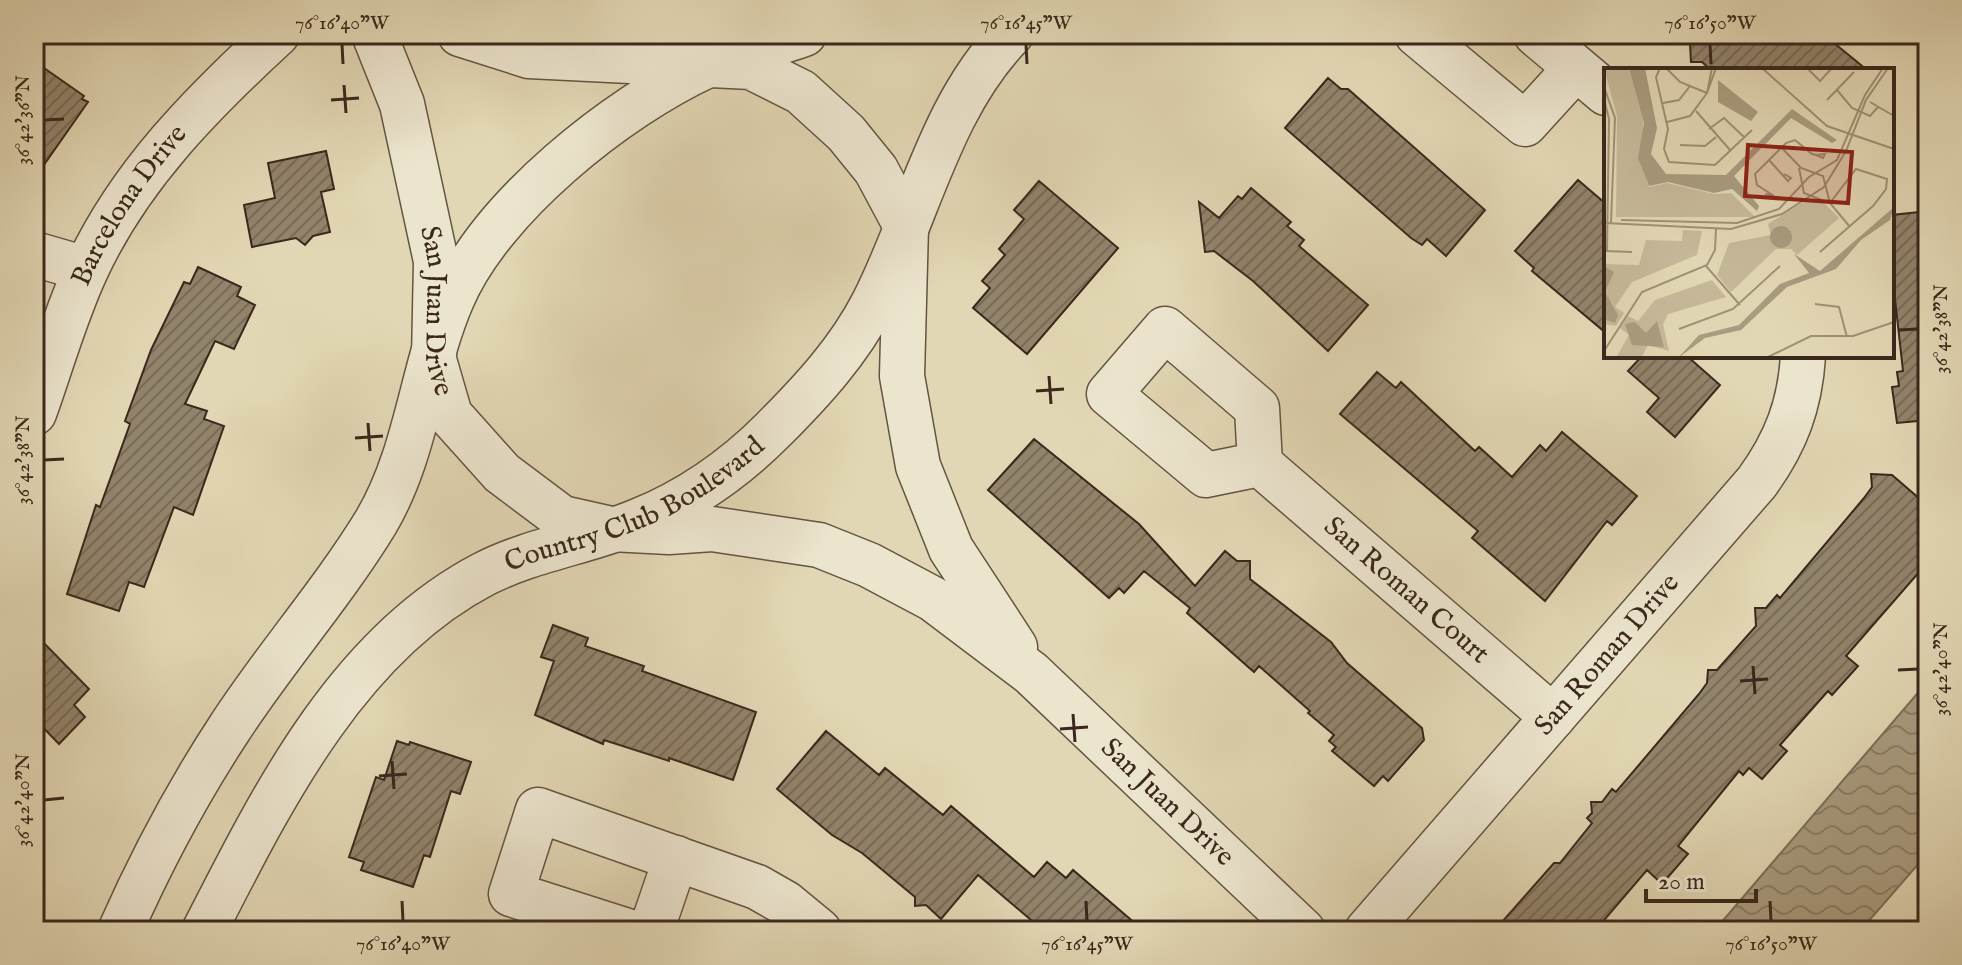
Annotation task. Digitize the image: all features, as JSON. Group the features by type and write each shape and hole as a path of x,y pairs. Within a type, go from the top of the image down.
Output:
{"street":[{"name":"Barcelona Drive","path":"34,413 43,360 86,269 134,186 166,144 277,34"},
{"name":"San Juan Drive","path":"374,34 402,104 436,261 434,360 450,415 502,473 562,518 611,529 669,532 712,529 819,545 869,565 933,599 1031,673 1303,931"},
{"name":"San Juan Drive","path":"460,34 529,56 751,67 801,92 846,133 876,170 906,226 902,376 918,466 951,549 1031,673"},
{"path":"120,931 182,807 229,729 378,518 414,431 451,300 471,263 529,191 584,145 672,83 710,64 804,34"},
{"name":"Country Club Boulevard","path":"204,931 276,798 356,679 442,601 482,575 526,556 638,521 714,481 771,432 833,366 860,328 948,129 993,52 1011,34"},
{"path":"1417,34 1525,124 1591,81 1536,34"},
{"path":"34,254 86,269"},
{"name":"San Roman Drive","path":"1367,931 1778,454 1793,421 1803,358"},
{"name":"San Roman Court","path":"1260,464 1553,717"},
{"path":"627,931 511,894 538,810 757,887 785,903 819,931"},
{"path":"651,931 676,858"}],"water":[{"path":"1928,681 1928,853 1860,931 1714,931"}],"building":[{"path":"1698,34 1823,34 1865,68 1709,68 1702,62 1691,62 1690,44"},
{"path":"34,61 88,102 34,179"},
{"path":"1328,78 1341,89 1348,89 1485,210 1446,256 1427,239 1422,245 1411,238 1285,128"},
{"path":"326,151 334,189 321,192 330,232 313,236 305,245 296,238 252,247 244,205 275,198 268,163"},
{"path":"1578,180 1604,202 1604,331 1532,271 1534,268 1515,251"},
{"path":"1039,181 1118,248 1027,354 973,308 990,288 982,281 1005,255 999,249 1024,219 1014,210"},
{"path":"1251,188 1291,222 1287,226 1304,240 1299,246 1368,305 1328,351 1253,281 1214,251 1205,252 1199,202 1219,218 1238,196 1242,199"},
{"path":"1928,211 1928,420 1897,423 1892,387 1899,386 1897,372 1903,371 1894,290 1894,215"},
{"path":"198,267 241,287 237,296 255,305 234,349 215,341 185,404 207,411 204,419 224,426 193,515 174,507 144,587 129,582 119,611 67,594 96,505 100,507 130,424 125,421 151,350 184,282 190,284"},
{"path":"1640,358 1689,358 1720,385 1675,437 1647,412 1659,398 1628,371"},
{"path":"1377,372 1396,388 1401,382 1475,451 1479,447 1512,477 1540,445 1546,451 1562,432 1637,496 1612,525 1607,521 1545,601 1472,538 1478,531 1340,414"},
{"path":"1034,439 1139,524 1195,586 1225,551 1237,561 1250,561 1250,579 1331,642 1347,663 1422,728 1424,740 1388,781 1383,776 1374,786 1332,751 1336,747 1329,741 1334,735 1308,713 1310,711 1259,666 1254,672 1187,613 1190,608 1144,571 1124,593 1119,588 1109,598 988,490"},
{"path":"1871,474 1892,475 1928,506 1928,562 1846,656 1858,666 1832,695 1828,691 1780,745 1787,751 1762,779 1749,768 1743,775 1739,771 1678,846 1688,854 1662,884 1647,870 1600,925 1596,922 1588,931 1494,931 1554,863 1560,863 1592,823 1587,818 1592,813 1591,802 1602,802 1612,789 1616,792 1699,694 1707,683 1708,670 1717,670 1756,626 1755,608 1766,608 1777,595 1780,598 1864,498 1872,487"},
{"path":"553,625 588,638 585,646 644,666 642,671 756,712 733,780 604,740 603,744 535,715 554,661 541,657"},
{"path":"34,633 89,689 74,705 85,717 59,744 34,718"},
{"path":"826,731 879,775 885,768 943,815 951,806 1034,877 1047,862 1066,878 1073,870 1144,931 1044,931 978,875 941,919 926,905 915,906 915,897 777,789"},
{"path":"397,741 409,745 410,742 471,762 460,794 451,791 430,857 424,855 413,887 361,870 364,862 349,857 376,777 384,780"}]}
